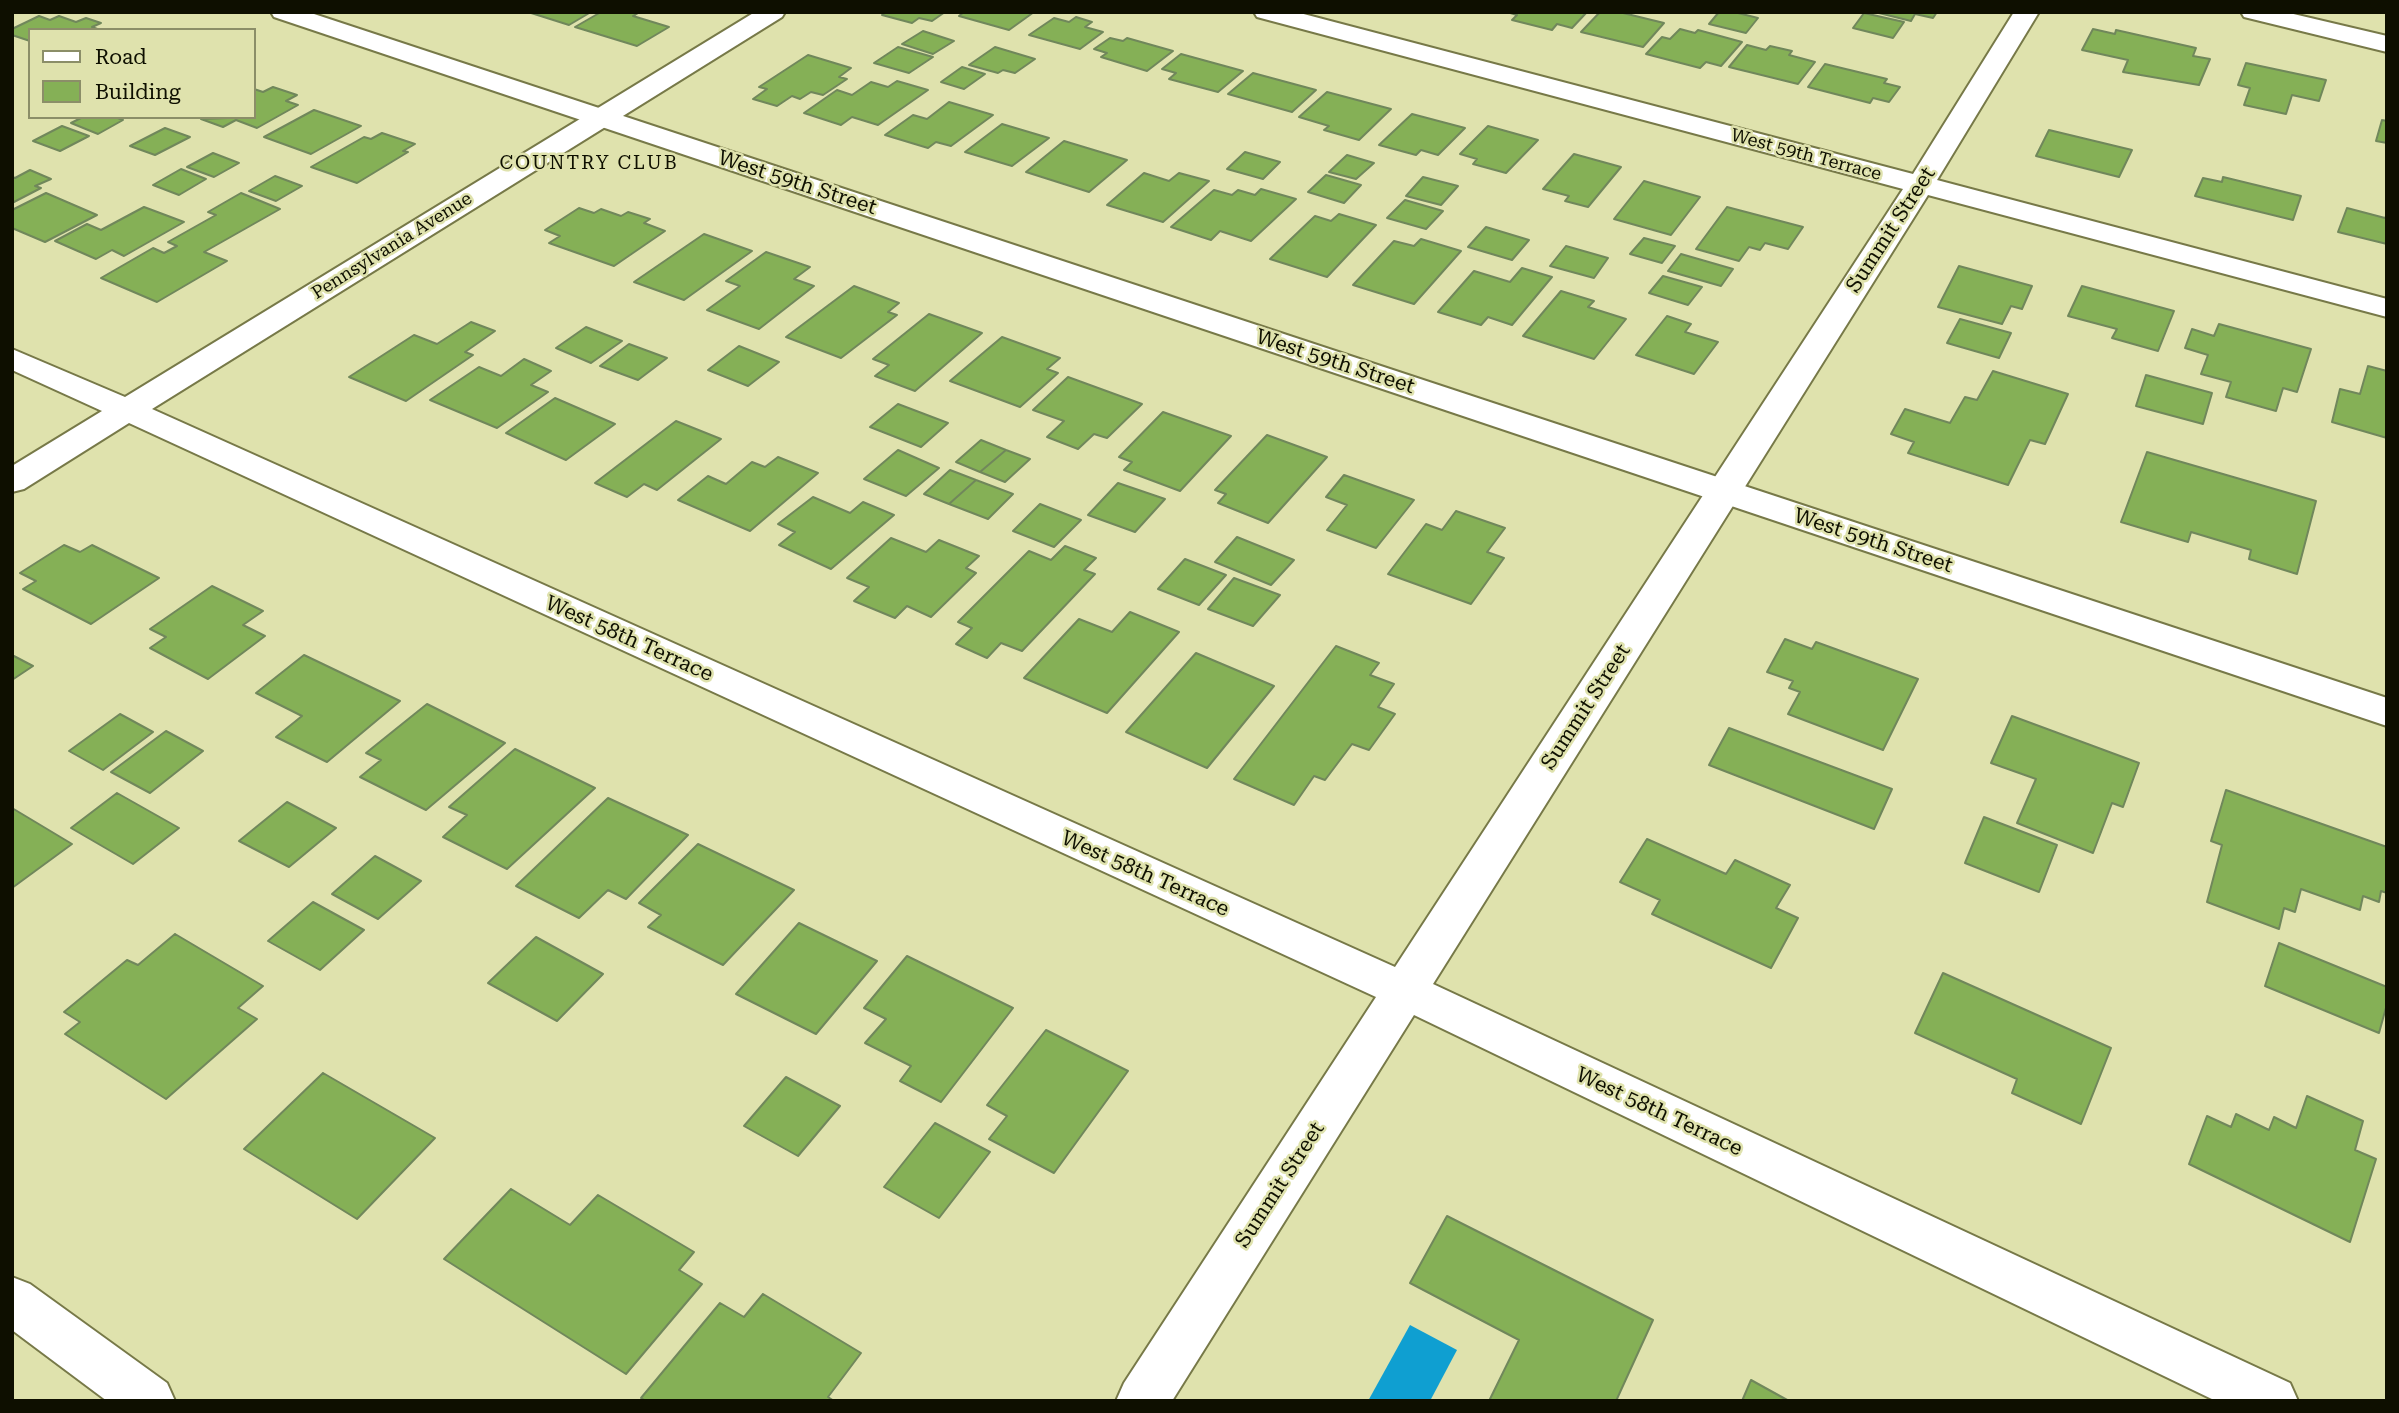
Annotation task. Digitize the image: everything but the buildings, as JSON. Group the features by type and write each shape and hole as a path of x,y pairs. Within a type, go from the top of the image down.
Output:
{"street":[{"name":"West 59th Street","path":"283,12 2387,712"},
{"name":"Pennsylvania Avenue","path":"12,481 773,12"},
{"name":"West 59th Terrace","path":"1266,12 2387,308"},
{"name":"Summit Street","path":"1142,1401 1920,185 2027,12"},
{"path":"2253,12 2387,44"},
{"name":"West 58th Terrace","path":"12,358 1403,990 2272,1401"},
{"path":"12,1300 149,1401"}],"water":[{"path":"1410,1325 1457,1350 1430,1401 1368,1401"}],"district":[{"name":"COUNTRY CLUB","path":"589,163"}]}
